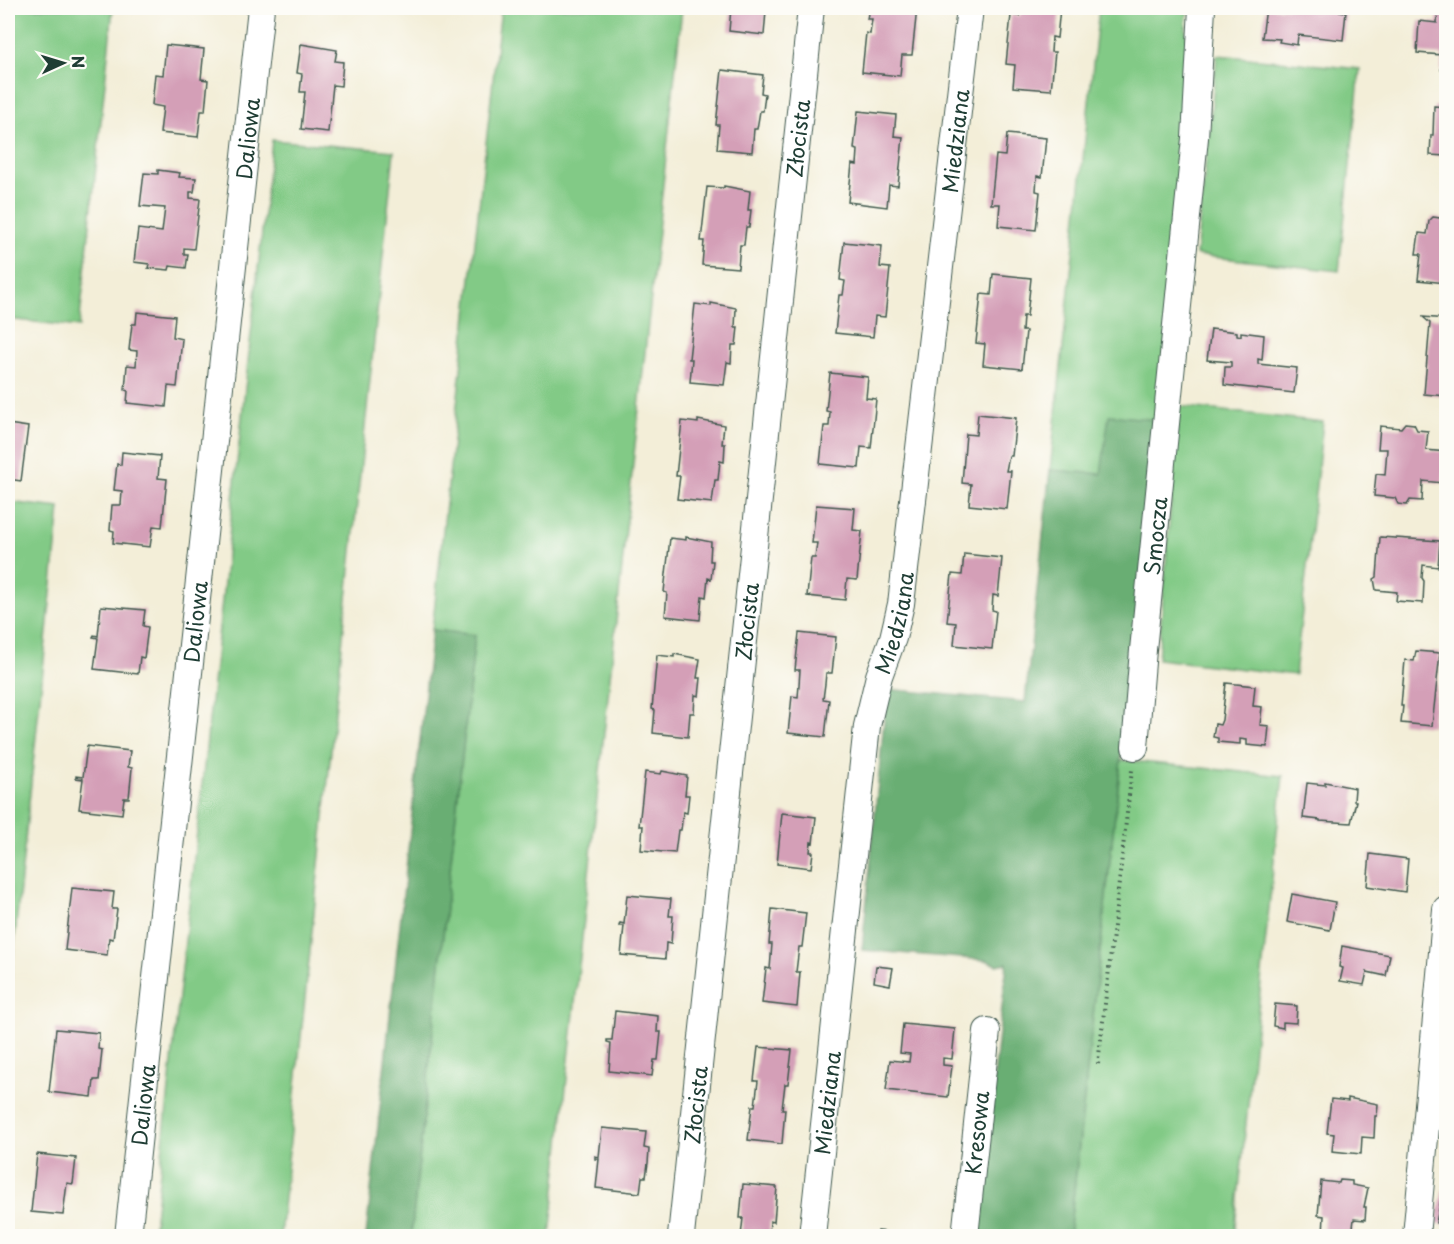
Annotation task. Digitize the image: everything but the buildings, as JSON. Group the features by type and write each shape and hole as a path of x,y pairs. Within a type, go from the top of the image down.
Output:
{"street":[{"name":"Daliowa","path":"128,1236 261,8"},
{"name":"Złocista","path":"681,1236 811,8"},
{"name":"Miedziana","path":"812,1236 867,726 879,676 893,638 901,604 970,8"},
{"name":"Smocza","path":"1135,747 1195,138 1202,8"},
{"path":"1416,1236 1446,909"},
{"name":"Kresowa","path":"964,1236 987,1031"}],"path":[{"path":"1098,1064 1135,747"}],"green space":[{"path":"12,8 113,8 79,327 8,319 8,52"},
{"path":"501,8 682,8 550,1236 411,1236 475,635 432,630"},
{"path":"1099,8 1188,8 1186,24 1190,109 1158,420 1101,474 1050,470"},
{"path":"1217,55 1360,69 1339,271 1196,255"},
{"path":"272,140 394,151 280,1236 153,1236"},
{"path":"1179,406 1323,422 1295,675 1158,659"},
{"path":"1109,415 1158,420 1069,1236 976,1236 1007,963 997,965 986,960 862,950 887,689 1025,702 1050,470 1101,474"},
{"path":"8,502 60,508 8,1002"},
{"path":"432,630 475,635 411,1236 366,1236"},
{"path":"1121,760 1283,776 1234,1236 1069,1236"}]}
